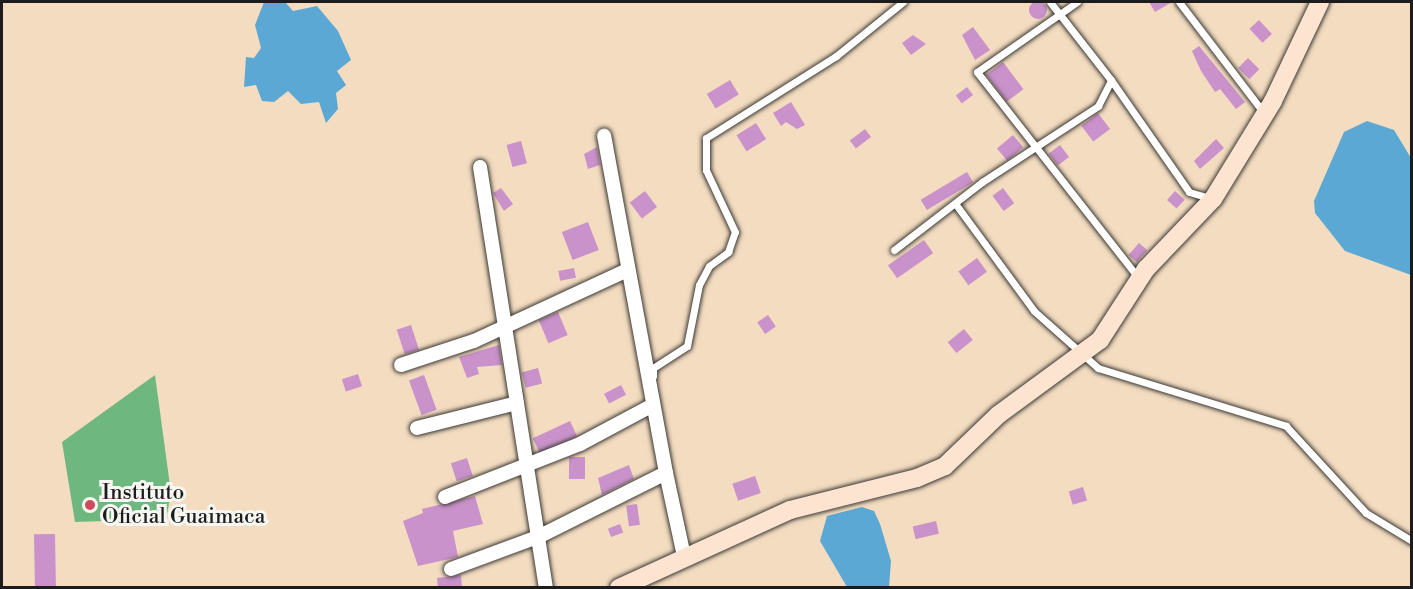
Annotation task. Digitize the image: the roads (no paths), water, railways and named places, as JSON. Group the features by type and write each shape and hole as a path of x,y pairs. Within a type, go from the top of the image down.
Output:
{"street":[{"path":"619,588 684,556 790,510 917,478 945,466 998,415 1100,340 1140,279 1213,199 1264,114 1320,2"},
{"path":"604,136 653,405 684,556"},
{"path":"480,167 527,468 540,536 546,588"},
{"path":"401,365 506,327 628,270"},
{"path":"417,428 517,403"},
{"path":"446,497 527,468 653,405"},
{"path":"451,569 540,536 666,473"}],"lane":[{"path":"653,405 653,368 687,345 699,285 709,266 728,252 735,232 706,170 706,138 836,56 903,2"},
{"path":"1050,2 1111,80 1189,192 1213,199"},
{"path":"1077,2 977,72 1140,279"},
{"path":"1179,2 1264,114"},
{"path":"894,250 1035,147 1098,106 1111,80"},
{"path":"957,206 1034,311 1098,368 1286,426 1366,513 1412,541"}],"water":[{"path":"264,2 285,2 293,11 317,6 338,31 351,60 337,71 346,85 336,93 338,109 326,123 319,102 301,104 288,91 274,102 262,101 256,85 244,87 246,57 254,58 261,48 255,25"},
{"path":"1367,121 1394,130 1411,158 1411,275 1345,251 1315,213 1314,201 1344,132"},
{"path":"862,507 874,511 880,524 891,561 889,587 847,587 820,541 827,516"}],"place":[{"name":"Instituto Oficial Guaimaca","path":"90,505"}]}
